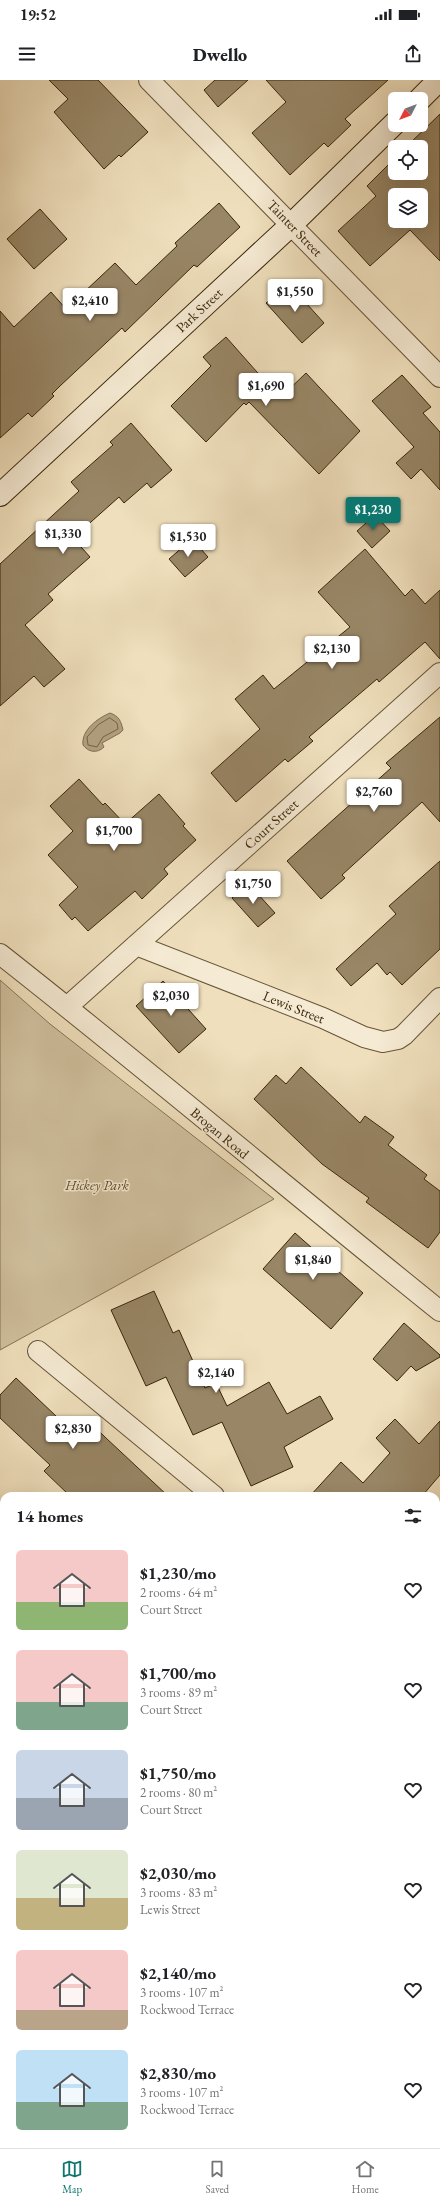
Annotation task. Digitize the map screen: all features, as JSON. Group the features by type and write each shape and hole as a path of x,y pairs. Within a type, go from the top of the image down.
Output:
{"street":[{"name":"Tainter Street","path":"149,80 440,377"},
{"path":"427,92 439,80"},
{"name":"Park Street","path":"0,495 291,225 388,130"},
{"name":"Court Street","path":"67,1007 440,673"},
{"name":"Lewis Street","path":"136,945 323,1018 364,1037 382,1042 398,1039 440,998"},
{"name":"Brogan Road","path":"0,954 67,1007 290,1191 440,1311"},
{"path":"38,1351 209,1492"}],"green space":[{"name":"Hickey Park","path":"0,980 50,1024 274,1199 0,1350"}],"water":[{"path":"110,713 119,719 123,730 102,743 104,747 98,751 90,751 83,745 85,734 91,725"}],"building":[{"path":"49,80 98,80 148,132 121,157 119,155 104,169 54,112 68,99"},
{"path":"215,80 248,80 218,107 204,90"},
{"path":"266,80 388,80 345,119 351,125 328,147 324,143 290,175 252,133 286,102"},
{"path":"440,114 440,261 410,230 370,266 338,231 376,196 367,186 388,165 388,180 428,180 428,140 413,140 421,132 428,132 428,126"},
{"path":"219,203 240,227 197,267 194,265 125,332 122,328 60,386 52,394 54,396 32,417 28,413 0,438 0,311 14,327 51,292 66,309 115,263 136,285 177,246 175,243"},
{"path":"40,209 67,239 34,269 7,239"},
{"path":"289,284 324,323 302,343 266,303"},
{"path":"226,337 280,398 306,373 360,431 319,474 249,402 246,405 244,403 206,442 171,406 211,366 203,357"},
{"path":"402,375 431,407 423,413 440,432 440,490 421,469 411,479 396,463 414,447 372,401"},
{"path":"131,423 172,470 151,488 147,483 124,503 119,497 73,538 90,557 48,594 53,600 25,625 65,669 44,687 34,676 0,706 0,564 79,491 71,482 113,445 110,442"},
{"path":"375,515 390,531 372,548 357,531"},
{"path":"192,539 208,557 185,577 169,559"},
{"path":"365,549 405,596 412,589 425,604 440,590 440,659 425,642 379,682 377,679 309,737 313,741 288,762 285,759 236,802 211,773 260,729 235,699 263,675 274,689 350,627 318,592"},
{"path":"440,717 440,822 422,802 342,875 345,878 321,899 287,861 391,768 386,763"},
{"path":"79,779 103,805 105,803 125,824 159,794 185,824 183,826 196,840 164,869 168,874 142,899 135,891 88,931 75,917 72,920 59,905 78,887 48,855 73,831 50,806"},
{"path":"440,861 440,949 402,985 390,972 387,975 377,963 351,986 336,969 396,914 389,906"},
{"path":"248,883 275,913 258,927 232,898"},
{"path":"163,981 206,1029 179,1053 136,1006"},
{"path":"301,1067 360,1123 365,1116 394,1137 388,1145 427,1175 424,1179 440,1191 440,1232 428,1248 366,1202 369,1198 322,1164 254,1099 276,1075 286,1084"},
{"path":"295,1233 363,1293 331,1329 263,1269"},
{"path":"154,1291 173,1333 179,1330 205,1388 216,1383 227,1406 269,1382 287,1414 320,1396 333,1419 284,1447 293,1467 251,1486 222,1422 193,1435 166,1377 146,1386 111,1310"},
{"path":"404,1323 440,1355 440,1357 416,1371 411,1366 397,1381 373,1359"},
{"path":"16,1378 77,1436 90,1423 164,1492 66,1492 44,1471 50,1465 0,1418 0,1395"},
{"path":"395,1419 419,1444 440,1421 440,1475 425,1492 314,1492 341,1462 363,1483 390,1453 376,1438"}]}
